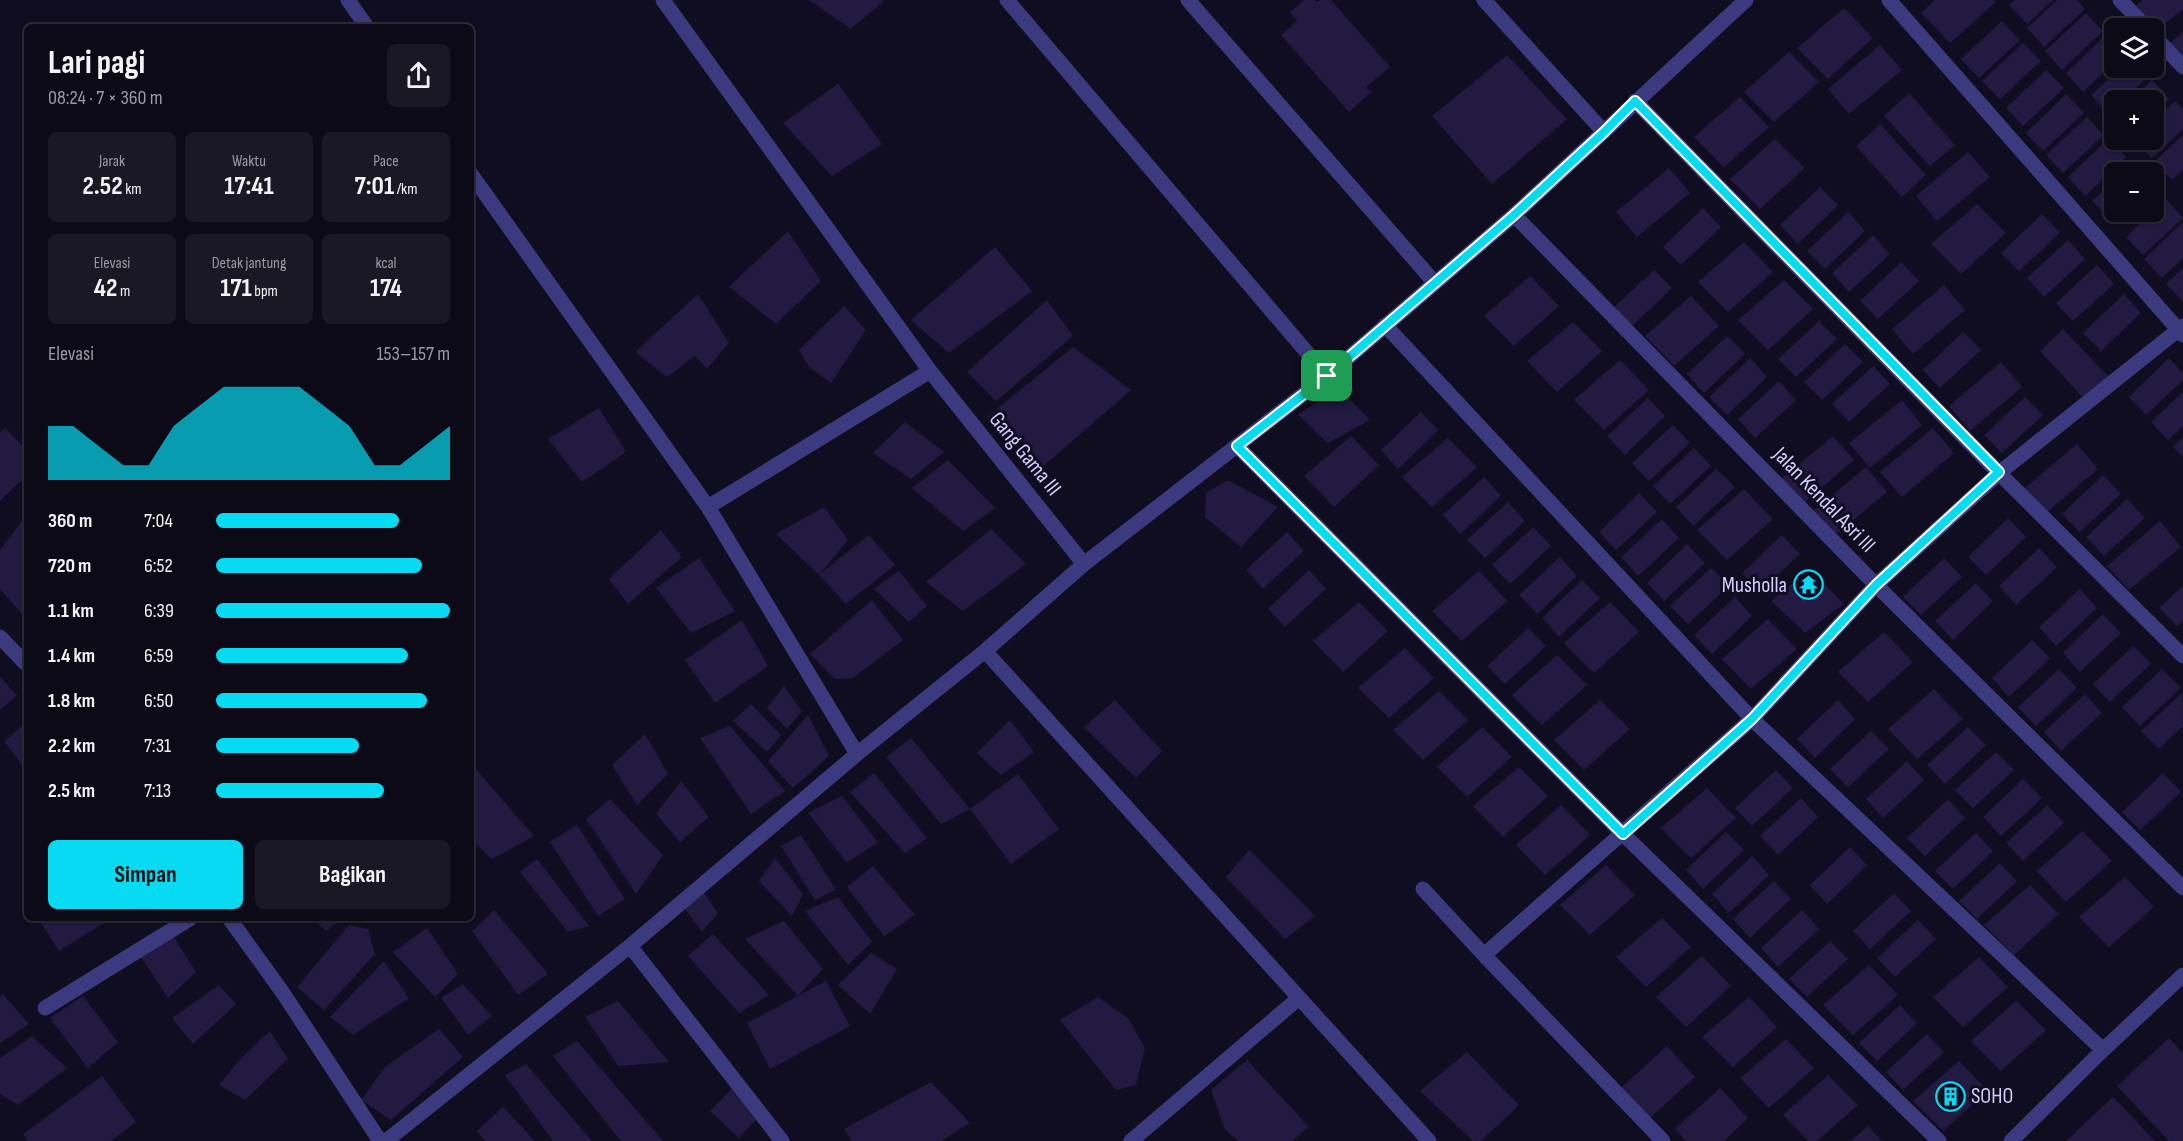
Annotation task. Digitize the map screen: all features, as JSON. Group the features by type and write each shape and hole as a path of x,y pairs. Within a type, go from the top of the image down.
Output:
{"street":[{"path":"348,0 365,24"},
{"name":"Gang Gama III","path":"663,0 930,371 1084,564"},
{"path":"1007,0 1327,376"},
{"path":"1188,0 1435,284"},
{"path":"1484,0 1604,132"},
{"path":"386,1141 630,946 857,754 985,651 1084,564 1327,376 1514,215 1746,0"},
{"path":"1484,955 1752,719 1876,585 1999,472 2182,330 1889,0"},
{"path":"2121,0 2138,18"},
{"path":"2164,47 2183,67"},
{"path":"1635,101 2183,656"},
{"path":"474,178 708,507 857,754"},
{"name":"Jalan Kendal Asri III","path":"1514,215 1876,585 2183,888"},
{"path":"1385,325 1752,719 2103,1050"},
{"path":"708,507 930,371"},
{"path":"1237,446 1623,834 1939,1141"},
{"path":"0,637 24,662"},
{"path":"985,651 1429,1141"},
{"path":"1423,889 1663,1141"},
{"path":"45,1008 186,921"},
{"path":"231,921 283,993 380,1141"},
{"path":"630,946 782,1141"},
{"path":"2011,1141 2183,975"},
{"path":"1131,1141 1299,998"}],"building":[{"path":"809,0 885,0 851,29"},
{"path":"1304,0 1317,2 1331,0 1390,67 1366,87 1371,92 1349,112 1281,35 1297,21 1290,12"},
{"path":"1935,0 1993,0 1996,2 1950,43 1921,13"},
{"path":"2015,0 2053,0 2027,24 2009,5"},
{"path":"2057,0 2077,0 2085,9 2044,47 2027,28"},
{"path":"2143,0 2183,0 2183,9 2164,24 2164,18 2145,18 2135,6"},
{"path":"1844,8 1873,38 1828,79 1797,48"},
{"path":"2086,13 2103,31 2062,70 2045,51"},
{"path":"2002,21 2020,40 1979,78 1961,59"},
{"path":"2183,32 2183,61 2168,44"},
{"path":"2104,37 2104,72 2083,92 2066,73"},
{"path":"2023,43 2041,61 2000,99 1982,81"},
{"path":"1880,45 1902,70 1849,114 1828,89"},
{"path":"1789,52 1819,82 1774,122 1744,92"},
{"path":"1507,55 1567,119 1492,184 1432,116"},
{"path":"2046,70 2064,88 2023,126 2006,108"},
{"path":"2110,78 2147,78 2134,90 2104,90 2104,110 2091,95"},
{"path":"2152,80 2161,90 2141,90"},
{"path":"838,84 882,144 832,176 783,123"},
{"path":"1909,93 1955,145 1930,166 1884,116"},
{"path":"2164,93 2169,99 2164,104"},
{"path":"2066,94 2084,113 2043,151 2026,133"},
{"path":"1740,97 1769,127 1724,167 1694,137"},
{"path":"2175,101 2183,109 2183,129 2164,147 2164,111"},
{"path":"2087,117 2104,135 2063,173 2046,155"},
{"path":"1880,124 1926,175 1902,197 1856,146"},
{"path":"2183,135 2183,170 2172,180 2164,171 2164,162 2155,161"},
{"path":"1775,139 1805,168 1760,209 1730,179"},
{"path":"2104,143 2104,150 2119,150 2126,157 2121,162 2104,162 2104,178 2085,196 2068,177"},
{"path":"2144,150 2161,150 2152,158"},
{"path":"1968,152 1990,177 1937,221 1916,196"},
{"path":"1669,168 1690,193 1637,237 1616,212"},
{"path":"1820,187 1838,205 1798,244 1780,225"},
{"path":"2104,190 2104,214 2092,201"},
{"path":"2166,199 2183,218 2143,255 2126,237 2142,222 2164,222 2164,201"},
{"path":"1977,204 2006,233 1961,274 1931,244"},
{"path":"1703,208 1721,227 1681,265 1663,247"},
{"path":"1848,212 1865,231 1825,269 1807,251"},
{"path":"2042,214 2060,233 2019,271 2001,253"},
{"path":"2183,222 2183,258 2162,278 2144,259"},
{"path":"788,231 821,281 776,324 729,287"},
{"path":"1873,235 1890,254 1849,292 1832,273"},
{"path":"2068,240 2085,259 2044,297 2027,278"},
{"path":"1744,242 1773,272 1728,312 1698,282"},
{"path":"995,247 1032,291 949,353 911,320"},
{"path":"1901,262 1919,281 1878,319 1860,301"},
{"path":"2097,265 2114,284 2073,321 2056,303"},
{"path":"2183,268 2183,302 2166,284"},
{"path":"1654,270 1672,288 1631,327 1613,308"},
{"path":"1530,276 1559,306 1514,346 1484,316"},
{"path":"1784,280 1813,309 1768,350 1738,320"},
{"path":"1944,285 1965,310 1913,354 1892,329"},
{"path":"698,294 729,343 707,369 695,356 667,377 635,352"},
{"path":"2124,294 2141,313 2101,351 2083,333"},
{"path":"1691,296 1719,326 1674,366 1645,336"},
{"path":"1047,300 1073,336 996,401 967,372"},
{"path":"844,306 866,330 831,383 809,367 799,350"},
{"path":"1819,321 1837,339 1796,377 1778,359"},
{"path":"1573,322 1602,351 1557,392 1527,361"},
{"path":"2063,329 2111,379 2086,401 2040,351"},
{"path":"1963,332 1981,350 1940,388 1923,370"},
{"path":"1727,336 1745,354 1704,393 1687,374"},
{"path":"1845,344 1863,362 1822,400 1804,382"},
{"path":"1073,347 1131,390 1039,470 987,417"},
{"path":"1750,358 1767,377 1727,415 1709,397"},
{"path":"2169,358 2183,373 2183,380 2146,415 2129,397"},
{"path":"1620,360 1649,390 1604,430 1574,400"},
{"path":"2001,362 2022,387 1970,431 1949,406"},
{"path":"1873,366 1890,384 1849,422 1832,404"},
{"path":"1779,381 1796,400 1755,438 1738,419"},
{"path":"1338,388 1370,420 1328,443 1298,415"},
{"path":"2183,392 2183,426 2168,440 2151,422"},
{"path":"2025,397 2043,415 2002,453 1984,435"},
{"path":"1648,398 1665,416 1625,455 1607,436"},
{"path":"1902,400 1922,425 1870,468 1849,443"},
{"path":"599,408 626,452 582,482 548,439"},
{"path":"1421,412 1438,430 1398,469 1381,450"},
{"path":"905,422 944,452 911,479 873,453"},
{"path":"1673,425 1690,443 1649,481 1632,463"},
{"path":"5,428 24,447 24,478 0,501 0,433"},
{"path":"1933,428 1954,453 1902,497 1880,472"},
{"path":"1351,436 1379,465 1334,507 1304,476"},
{"path":"1833,436 1854,460 1801,505 1780,480"},
{"path":"2183,437 2183,457 2173,447"},
{"path":"1448,438 1477,467 1432,507 1402,477"},
{"path":"2077,444 2098,469 2046,513 2025,488"},
{"path":"1694,448 1711,466 1670,504 1653,486"},
{"path":"948,460 995,508 963,531 912,488"},
{"path":"1866,467 1887,492 1834,536 1813,511"},
{"path":"1716,469 1735,487 1693,526 1676,507"},
{"path":"2103,475 2121,494 2080,532 2062,514"},
{"path":"1484,477 1501,496 1460,534 1443,515"},
{"path":"1228,480 1278,507 1241,547 1205,517 1206,493"},
{"path":"1744,489 1773,519 1727,560 1697,530"},
{"path":"1639,493 1657,512 1616,550 1599,532"},
{"path":"2127,499 2145,518 2104,556 2086,537"},
{"path":"1508,502 1525,521 1485,558 1467,540"},
{"path":"824,507 848,540 819,575 776,534"},
{"path":"24,518 24,617 0,589 0,550"},
{"path":"2008,518 2026,537 1986,575 1968,557"},
{"path":"1662,519 1679,538 1638,576 1621,557"},
{"path":"2160,521 2181,547 2129,590 2107,566"},
{"path":"1533,527 1551,546 1510,584 1492,565"},
{"path":"991,529 1026,564 963,611 926,582"},
{"path":"661,530 682,557 628,604 609,579"},
{"path":"1287,532 1304,551 1263,589 1246,570"},
{"path":"869,535 895,565 846,604 819,575"},
{"path":"1782,535 1800,554 1759,592 1742,573"},
{"path":"1687,544 1705,563 1664,601 1647,583"},
{"path":"2039,548 2057,567 2016,605 1999,586"},
{"path":"1560,557 1577,576 1537,614 1519,595"},
{"path":"699,558 735,611 691,633 656,588"},
{"path":"1944,558 1962,577 1921,615 1903,597"},
{"path":"1711,568 1729,586 1688,624 1670,606"},
{"name":"Musholla","path":"1810,569 1844,604 1805,633 1771,601"},
{"path":"1309,570 1326,589 1285,627 1268,609"},
{"path":"899,571 927,606 909,622 874,589"},
{"path":"1479,571 1507,601 1462,641 1432,611"},
{"path":"1582,580 1600,598 1559,637 1542,618"},
{"path":"1976,583 1993,601 1953,640 1935,621"},
{"path":"2183,586 2183,621 2177,626 2159,608"},
{"path":"2080,589 2097,608 2056,646 2039,627"},
{"path":"1735,597 1752,616 1712,654 1694,635"},
{"path":"872,600 903,640 853,678 835,679 810,654"},
{"path":"1359,602 1388,631 1343,672 1313,641"},
{"path":"1610,602 1639,632 1594,673 1564,643"},
{"path":"2103,614 2121,633 2080,672 2063,653"},
{"path":"1768,619 1797,649 1751,689 1722,659"},
{"path":"742,620 768,666 715,703 685,660"},
{"path":"1528,628 1546,646 1505,684 1487,666"},
{"path":"1884,632 1913,662 1868,702 1838,672"},
{"path":"2032,640 2050,658 2009,697 1992,678"},
{"path":"2133,646 2151,664 2110,702 2093,684"},
{"path":"1405,648 1434,678 1389,718 1358,688"},
{"path":"1557,655 1587,685 1542,725 1512,695"},
{"path":"2059,669 2077,688 2036,726 2018,707"},
{"path":"2162,669 2181,688 2140,726 2122,707"},
{"path":"0,677 17,695 0,710"},
{"path":"784,686 802,711 787,729 767,708"},
{"path":"1934,689 1963,719 1917,759 1888,729"},
{"path":"1439,691 1468,720 1423,760 1393,730"},
{"path":"2182,693 2183,726 2159,749 2141,731"},
{"path":"2085,694 2102,713 2061,751 2044,732"},
{"path":"1115,700 1162,751 1136,778 1084,727"},
{"path":"1600,700 1630,729 1584,770 1554,740"},
{"path":"1838,700 1855,719 1815,758 1797,739"},
{"path":"751,704 781,735 767,752 733,721"},
{"path":"808,715 829,756 793,788 768,761"},
{"path":"1010,720 1034,752 1001,775 977,753"},
{"path":"24,724 24,765 4,741"},
{"path":"730,726 785,791 751,814 700,738"},
{"path":"1482,727 1512,757 1467,797 1437,767"},
{"path":"1968,727 1986,745 1945,784 1927,765"},
{"path":"1871,731 1889,749 1848,787 1830,769"},
{"path":"645,734 668,774 637,805 612,765"},
{"path":"911,738 970,809 941,824 886,757"},
{"path":"1996,752 2014,770 1973,808 1955,790"},
{"path":"1907,761 1924,780 1883,818 1866,799"},
{"path":"474,767 534,836 492,859 474,843"},
{"path":"1519,767 1548,796 1503,837 1473,806"},
{"path":"1776,770 1793,788 1752,826 1735,808"},
{"path":"874,773 927,838 905,853 850,792"},
{"path":"2163,773 2181,792 2140,830 2122,812"},
{"path":"1018,774 1059,829 1011,864 970,809"},
{"path":"2023,779 2042,798 2001,836 1983,817"},
{"path":"681,781 709,817 680,842 656,814"},
{"path":"1707,788 1736,818 1691,858 1661,828"},
{"path":"842,796 878,842 847,863 808,813"},
{"path":"1801,798 1818,817 1778,855 1760,836"},
{"path":"610,799 663,855 636,894 586,819"},
{"path":"1948,799 1965,818 1925,856 1907,838"},
{"path":"1561,805 1590,835 1545,875 1516,845"},
{"path":"2047,805 2064,823 2023,861 2006,843"},
{"path":"577,825 625,899 598,916 550,842"},
{"path":"2082,831 2112,861 2066,902 2037,871"},
{"path":"1726,832 1744,850 1703,889 1686,870"},
{"path":"1976,833 1993,851 1953,889 1935,871"},
{"path":"801,835 836,890 815,900 781,846"},
{"path":"1850,847 1867,865 1827,904 1810,885"},
{"path":"1249,850 1315,916 1285,939 1226,877"},
{"path":"1752,856 1769,875 1729,913 1712,894"},
{"path":"775,858 803,894 792,916 759,881"},
{"path":"537,859 589,926 568,932 520,872"},
{"path":"2000,863 2017,881 1977,919 1959,901"},
{"path":"1606,865 1635,895 1590,935 1560,905"},
{"path":"873,866 915,915 884,936 847,887"},
{"path":"2125,877 2154,907 2109,947 2079,917"},
{"path":"1774,881 1791,899 1750,938 1733,919"},
{"path":"2030,885 2059,914 2014,955 1984,925"},
{"path":"704,893 718,913 702,932 685,909"},
{"path":"1894,893 1911,911 1870,949 1853,931"},
{"path":"838,897 872,942 848,965 805,911"},
{"path":"494,910 548,974 518,995 472,931"},
{"path":"1802,910 1819,929 1778,967 1761,948"},
{"path":"1662,918 1691,947 1646,987 1616,957"},
{"path":"1918,920 1936,939 1895,977 1877,958"},
{"path":"40,921 107,921 59,951"},
{"path":"315,921 339,921 326,931"},
{"path":"784,921 823,969 798,996 745,939"},
{"path":"349,925 368,929 375,954 324,1010 297,987"},
{"path":"427,928 458,974 435,997 393,952"},
{"path":"713,934 769,995 739,1013 688,956"},
{"path":"173,936 196,972 168,998 141,957"},
{"path":"1830,941 1848,959 1807,997 1789,979"},
{"path":"871,953 897,969 870,1014 838,985"},
{"path":"1702,956 1731,986 1686,1027 1656,997"},
{"path":"1979,957 2008,987 1963,1027 1933,997"},
{"path":"384,961 409,998 353,1035 330,1017"},
{"path":"1869,965 1898,995 1853,1035 1823,1005"},
{"path":"826,981 850,1026 770,1069 747,1023"},
{"path":"463,984 492,1016 468,1035 441,998"},
{"path":"219,985 236,1004 193,1044 172,1018"},
{"path":"3,994 29,1024 0,1043 0,997"},
{"path":"83,996 118,1042 88,1068 50,1018"},
{"path":"1098,997 1128,1018 1145,1048 1136,1085 1116,1090 1060,1020"},
{"path":"1749,997 1777,1027 1733,1067 1702,1037"},
{"path":"618,1001 669,1062 618,1066 585,1017"},
{"path":"2016,1001 2046,1030 2001,1071 1971,1041"},
{"path":"1900,1005 1917,1023 1877,1061 1859,1043"},
{"path":"439,1029 463,1057 391,1120 361,1100 385,1067"},
{"path":"270,1031 288,1059 245,1100 219,1085 242,1057"},
{"path":"1927,1034 1944,1052 1903,1090 1886,1072"},
{"path":"32,1036 67,1068 18,1105 0,1094 0,1058"},
{"path":"2169,1038 2183,1053 2183,1141 2169,1141 2117,1086"},
{"path":"1786,1039 1814,1068 1769,1108 1740,1078"},
{"path":"577,1041 663,1141 621,1141 553,1056"},
{"path":"1667,1046 1695,1077 1650,1118 1622,1087"},
{"path":"1467,1052 1519,1105 1481,1141 1473,1141 1420,1091"},
{"path":"1247,1060 1309,1127 1292,1141 1239,1141 1225,1130 1211,1090"},
{"name":"SOHO","path":"1959,1061 1988,1091 1943,1131 1913,1101"},
{"path":"526,1064 592,1141 553,1141 505,1075"},
{"path":"1828,1075 1858,1105 1817,1141 1808,1141 1783,1115"},
{"path":"102,1076 136,1122 111,1141 28,1141 23,1134"},
{"path":"931,1082 970,1123 941,1141 852,1141 844,1129"},
{"path":"1720,1088 1748,1118 1724,1141 1686,1141 1675,1129"},
{"path":"732,1089 756,1120 739,1138 710,1111"},
{"path":"2113,1097 2155,1141 2066,1141"},
{"path":"503,1107 535,1141 485,1141 477,1131"},
{"path":"1868,1126 1882,1141 1851,1141"}],"place":[{"name":"Musholla","path":"1808,585"},
{"name":"SOHO","path":"1950,1096"}],"route":[{"path":"1635,101 1999,472 1876,585 1752,719 1623,834 1237,446 1327,376 1514,215 1635,101"}]}
